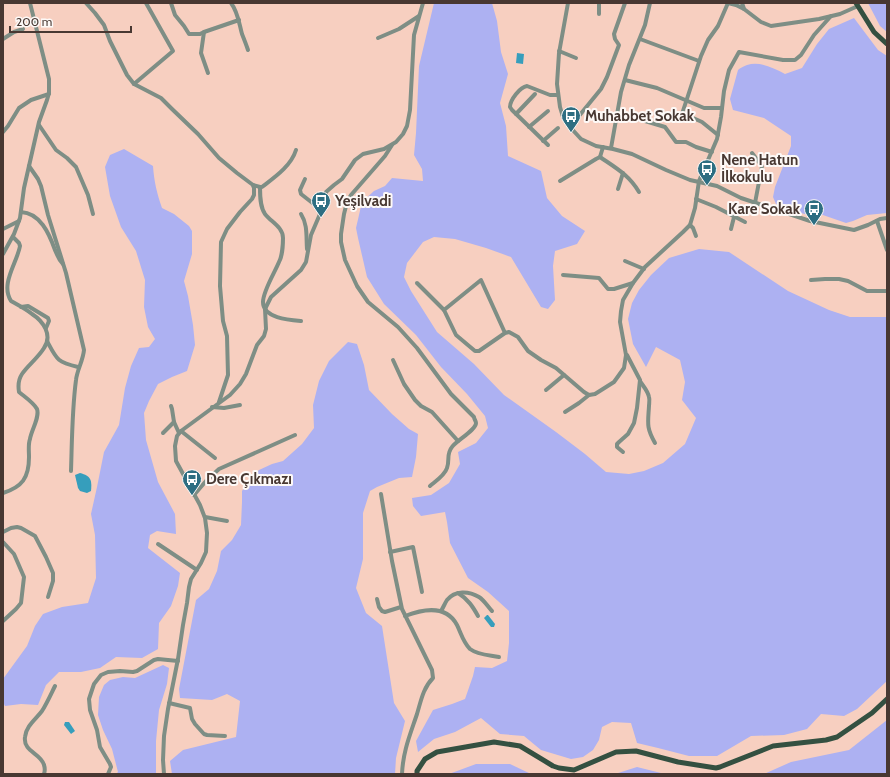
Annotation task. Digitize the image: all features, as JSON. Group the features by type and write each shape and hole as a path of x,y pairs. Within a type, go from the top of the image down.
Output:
{"main road":[{"path":"857,4 874,32 887,44"},
{"path":"417,774 417,771 425,759 437,752 494,742 520,746 553,766 574,770 616,752 636,751 678,762 716,768 772,746 826,740 837,737 872,713 887,699"}],"street":[{"path":"3,254 13,237 19,222 29,166 39,125 49,94 49,79 30,3"},
{"path":"86,3 104,25 110,41 127,75 134,84 161,98 198,134 219,158 253,185 262,187 278,175 293,158 296,150"},
{"path":"134,84 173,51 146,3"},
{"path":"171,3 175,15 189,34 200,34 239,20"},
{"path":"231,3 239,20 248,50"},
{"path":"423,3 414,35 410,110 407,126 403,134 351,195 347,202 341,242 345,260 357,286 368,302 398,327 418,348 451,394 474,417 476,422 475,426 453,445 448,452 448,466 446,471 430,486"},
{"path":"568,3 559,51 557,84 558,95 563,117 570,127 582,139 596,146 611,148 632,154 690,180 717,186 741,198 810,221 854,230 880,219 887,218"},
{"path":"598,14 599,3"},
{"path":"570,127 601,89 608,77 619,45 614,34 625,3"},
{"path":"611,148 624,80 645,25 650,3"},
{"path":"742,3 744,9"},
{"path":"718,135 702,122 681,115 699,61 708,40 718,26 728,4 736,5 744,9 761,22 771,26 840,14 857,4"},
{"path":"378,38 399,29 420,15"},
{"path":"655,443 649,432 647,419 649,397 626,354 620,322 623,300 633,283 644,269 690,225 699,181 718,135 724,91 729,70 739,52 783,60 795,60 801,56 814,35 831,16"},
{"path":"3,39 14,32 23,29"},
{"path":"204,32 201,53 208,73"},
{"path":"640,39 699,61"},
{"path":"559,51 576,58"},
{"path":"624,80 657,88 704,108 722,108"},
{"path":"548,146 516,114 510,107 510,103 523,87 527,86 550,95 558,95"},
{"path":"3,132 19,108 31,100 49,94"},
{"path":"516,114 535,94"},
{"path":"529,127 548,111"},
{"path":"617,114 665,127 676,142 686,142 712,152"},
{"path":"39,125 56,150 68,158 76,167 88,195 93,214"},
{"path":"543,141 558,128"},
{"path":"265,309 271,297 301,270 306,262 311,235 320,214 326,192 342,179 355,160 362,154 384,149 394,143"},
{"path":"600,157 603,147"},
{"path":"752,153 762,166 755,203"},
{"path":"600,157 623,173 634,183 639,192"},
{"path":"560,181 596,158 600,157"},
{"path":"29,166 41,186 48,215 64,266 84,350 78,367 76,379 72,430 72,471"},
{"path":"618,189 623,173"},
{"path":"305,179 300,190 301,194 315,205 320,214"},
{"path":"219,403 228,375 227,336 223,321 220,286 221,242 227,229 252,199 254,195 253,185"},
{"path":"164,774 164,736 178,661 189,587 206,552 207,533 205,517 176,462 175,446 177,436 180,432 230,395 240,384 246,374 257,346 264,336 266,329 265,309 263,302 264,294 280,261 283,238 282,231 265,214 263,210 260,187"},
{"path":"696,199 716,207 745,222"},
{"path":"21,212 28,213 38,218 50,237 58,259 64,266"},
{"path":"301,214 307,228 306,240 308,254"},
{"path":"731,229 734,217"},
{"path":"877,221 887,250"},
{"path":"3,229 19,222"},
{"path":"690,225 696,236"},
{"path":"13,237 20,246 9,276 7,286 9,298 11,301 33,314 46,328"},
{"path":"625,261 644,269"},
{"path":"563,275 599,278 608,289 614,289 633,283"},
{"path":"810,280 839,279 848,281 867,291 887,291"},
{"path":"444,310 481,280 505,333"},
{"path":"417,283 444,310 456,335 476,350 479,351 505,333 509,332 518,337 528,351 556,368 584,392 590,395"},
{"path":"3,493 20,485 25,478 28,468 29,439 38,411 37,408 20,392 19,384 22,374 45,347 47,341 46,328 49,321 48,318 28,306 20,307"},
{"path":"265,309 270,314 279,318 301,321"},
{"path":"47,341 59,360 78,367"},
{"path":"565,412 590,395 595,394 614,382 624,368 626,354"},
{"path":"393,360 404,384 415,400 421,406 432,412 458,441"},
{"path":"546,390 564,375"},
{"path":"623,452 617,447 617,444 628,434 634,423 640,380"},
{"path":"212,408 224,408 240,405"},
{"path":"171,406 174,422 180,432 215,458"},
{"path":"163,433 174,422"},
{"path":"194,496 206,481 219,469 295,436"},
{"path":"380,494 401,607 432,670 433,678 423,692 406,743 402,760 402,774"},
{"path":"205,517 228,520"},
{"path":"3,532 17,527 22,528 35,536 46,556 53,574 53,581 48,597"},
{"path":"3,542 14,554 24,577 21,602 3,621"},
{"path":"158,544 197,570"},
{"path":"390,552 413,547 422,592"},
{"path":"441,612 447,601 458,593 463,592 480,597 492,611"},
{"path":"458,593 465,597 473,605 478,616"},
{"path":"377,599 379,607 385,612 401,607"},
{"path":"405,616 418,612 434,610 447,613 453,618 466,644 471,649 477,653 499,657"},
{"path":"108,774 110,764 100,747 97,730 90,710 89,699 94,684 101,675 108,672 137,671 158,659 178,661"},
{"path":"44,774 44,763 28,748 25,736 28,728 41,711 55,686"},
{"path":"169,703 190,708 192,719 204,734 225,736"}],"shaded area":[{"path":"434,3 492,3 497,21 501,52 508,74 500,103 506,126 508,156 541,171 547,198 562,216 585,231 577,244 555,251 553,266 555,300 548,309 541,307 511,257 455,239 434,237 423,242 407,263 404,277 411,291 437,332 474,364 504,395 556,432 606,472 629,474 644,471 663,463 685,444 696,418 682,400 685,382 680,360 656,347 646,367 633,344 628,319 632,303 639,290 651,275 669,258 699,249 729,252 788,291 829,310 850,317 887,317 887,681 857,709 844,716 821,714 807,729 784,735 751,736 717,756 689,756 637,743 631,723 612,722 602,727 599,740 593,750 583,757 571,759 541,750 524,736 500,734 481,718 455,732 434,739 418,752 416,741 433,710 465,699 475,667 492,668 507,661 509,643 509,611 488,592 468,578 450,543 445,512 421,516 413,506 412,498 431,495 449,483 460,464 458,452 476,443 488,428 485,416 467,394 441,367 416,335 384,304 367,277 356,228 362,202 374,191 385,186 392,178 423,181 422,169 414,155 419,66"},
{"path":"868,3 887,3 887,32 880,26"},
{"path":"854,18 878,50 887,56 887,213 867,215 846,223 820,214 809,215 788,210 776,204 773,197 775,187 791,146 791,136 764,118 733,110 730,99 738,70 752,64 766,66 785,74 802,68 817,44 829,29"},
{"path":"517,53 524,54 523,64 516,63"},
{"path":"124,149 153,166 156,187 162,208 174,214 189,226 192,231 192,254 184,281 193,325 195,345 187,371 158,384 144,413 146,440 158,482 175,514 176,534 157,531 150,535 148,548 180,573 178,586 171,606 159,623 158,649 142,658 116,657 100,668 81,672 59,672 46,685 38,705 21,704 5,706 3,702 3,679 27,646 35,626 43,614 62,607 88,603 96,578 95,535 91,514 104,452 119,425 125,388 131,366 139,348 149,347 155,339 148,327 144,307 145,280 136,251 121,227 110,196 105,167 110,155"},
{"path":"348,342 357,344 364,365 369,390 392,414 409,429 418,434 412,477 399,478 370,491 363,513 363,559 356,588 366,613 382,626 394,703 405,721 396,758 395,774 172,774 170,761 183,750 236,737 240,701 227,694 212,700 180,698 179,689 196,600 209,589 217,571 221,551 232,540 241,525 242,491 250,479 259,470 283,461 302,444 314,428 313,405 319,381 329,361"},
{"path":"80,473 89,477 91,481 91,491 87,493 80,491 78,488 75,475"},
{"path":"487,615 495,624 494,627 491,627 484,618"},
{"path":"163,665 169,668 167,684 159,710 156,741 156,774 116,774 118,772 112,749 98,715 99,697 104,685 110,680 123,677 135,678"},
{"path":"887,720 887,774 764,774 791,762 849,750"},
{"path":"65,722 69,722 75,731 71,734 64,725"},
{"path":"476,764 510,764 531,774 449,774"},
{"path":"637,767 665,774 615,774"}],"place":[{"name":"Muhabbet Sokak","path":"571,133"},
{"name":"Nene Hatun İlkokulu","path":"707,186"},
{"name":"Yeşilvadi","path":"321,218"},
{"name":"Kare Sokak","path":"814,226"},
{"name":"Dere Çıkmazı","path":"192,496"}]}
